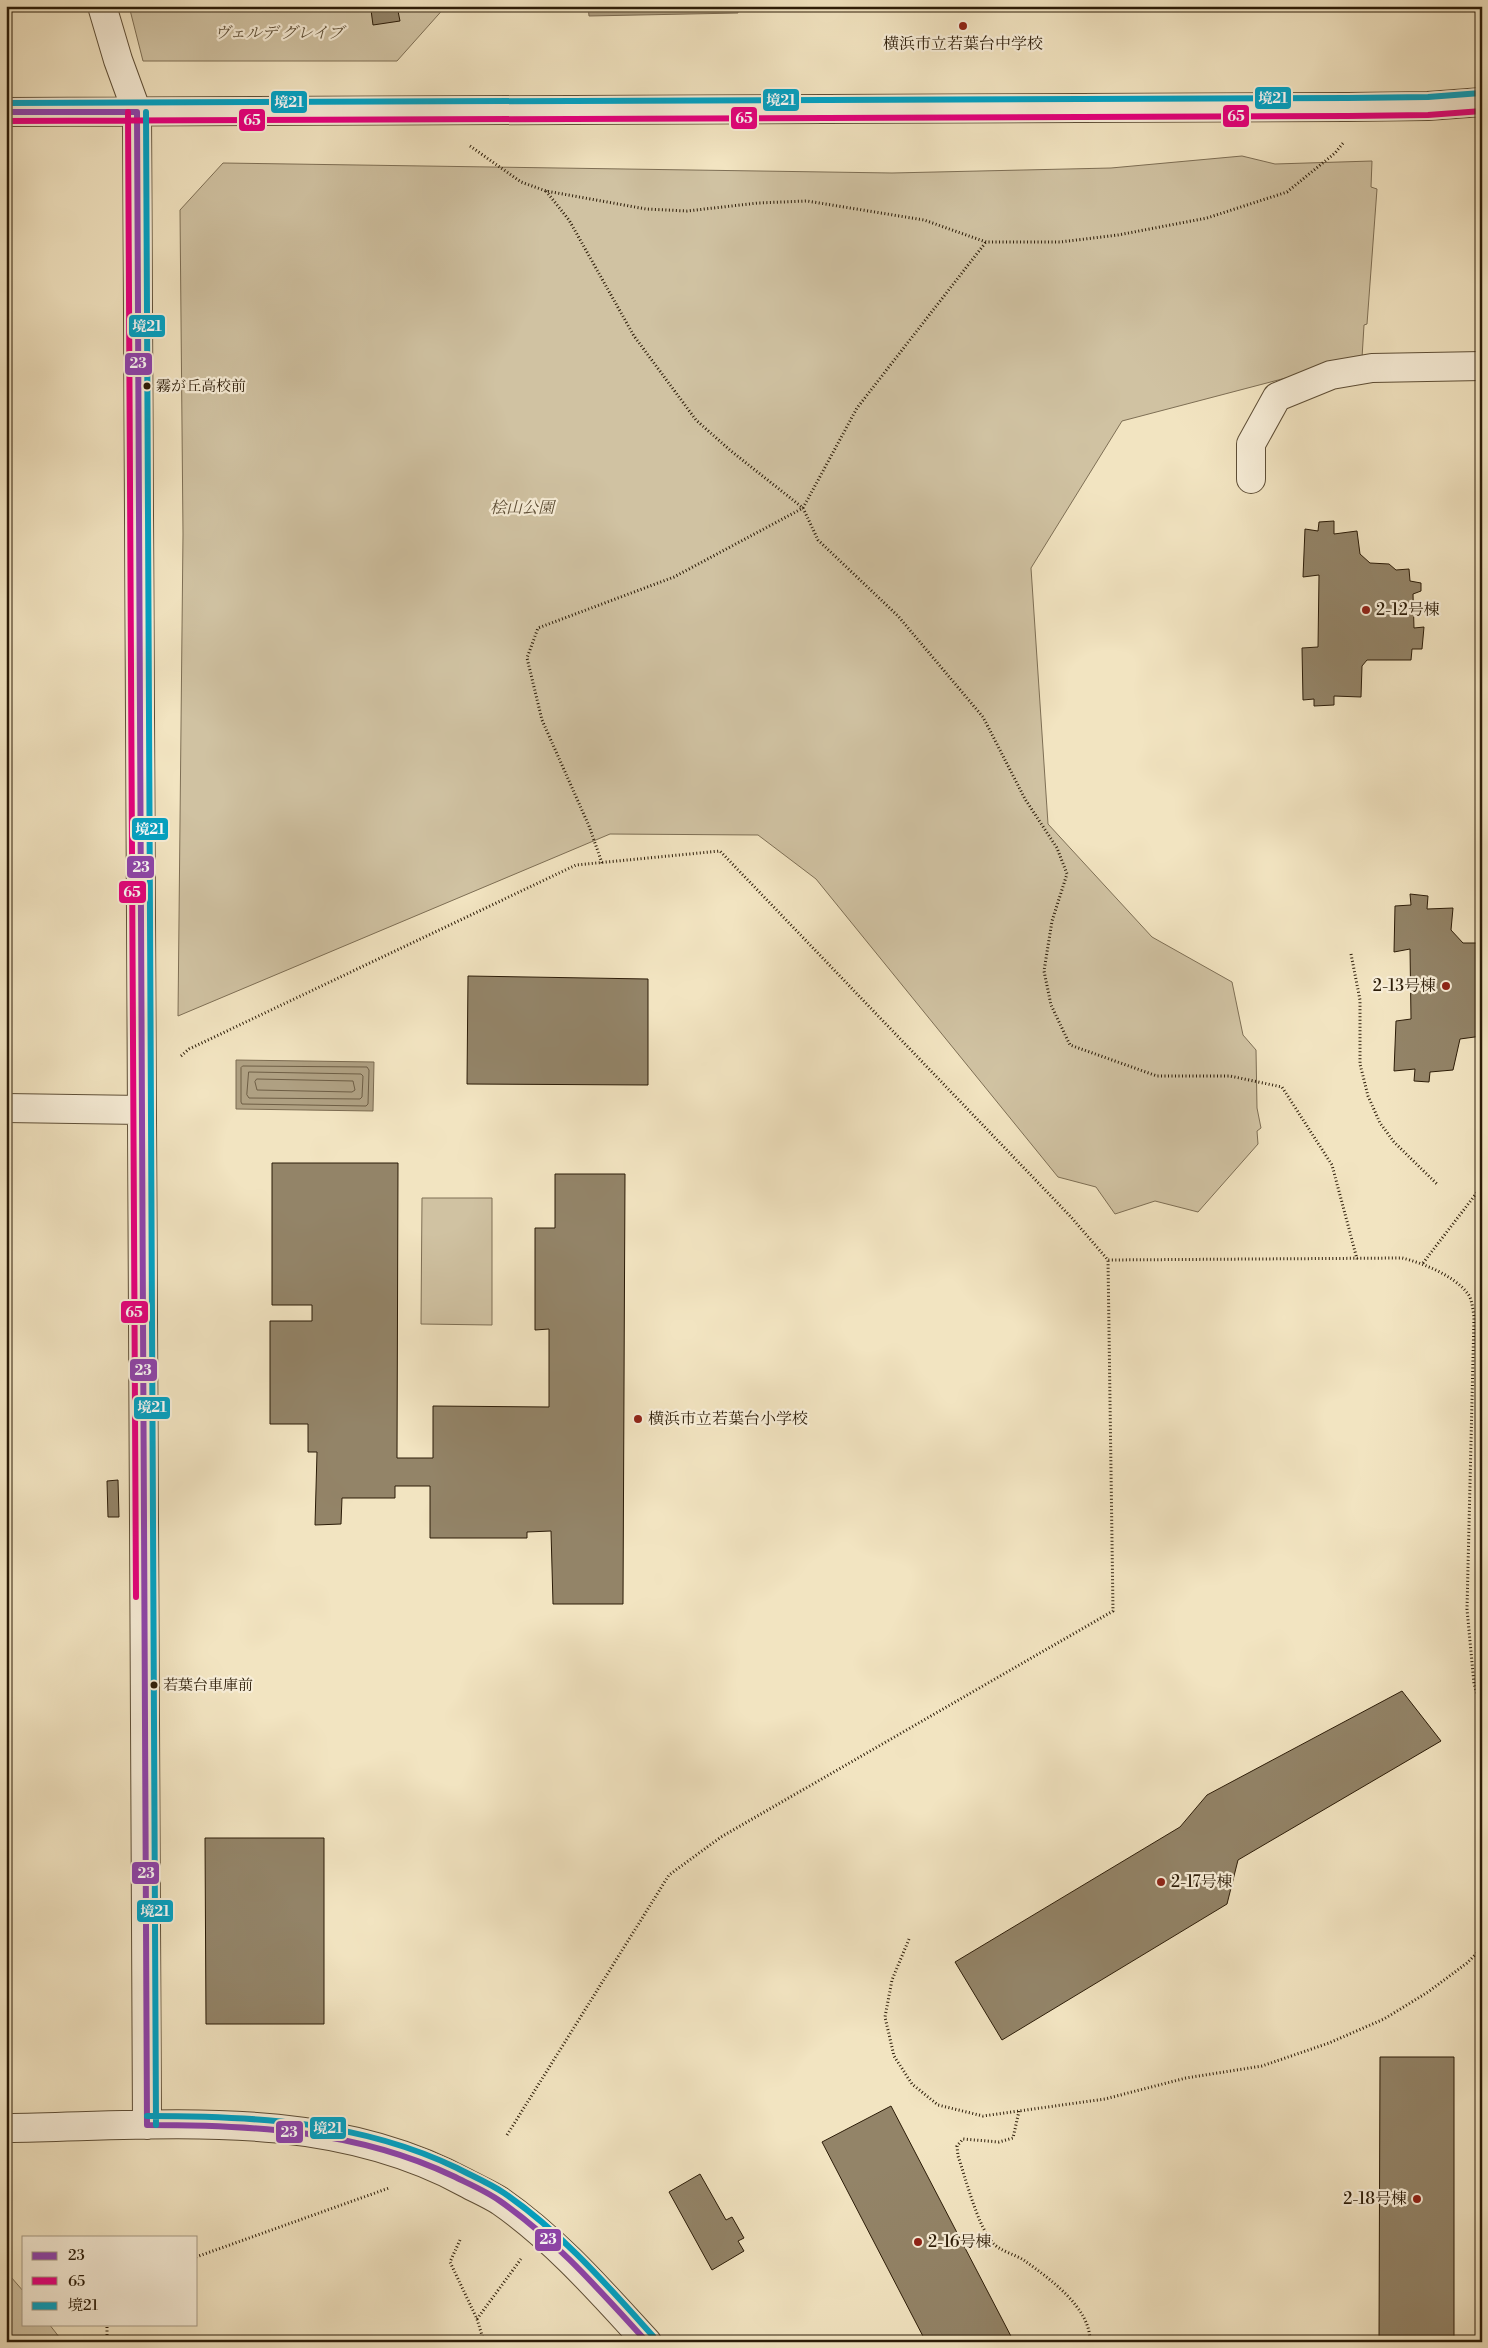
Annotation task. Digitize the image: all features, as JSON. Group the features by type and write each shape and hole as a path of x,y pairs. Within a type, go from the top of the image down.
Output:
{"street":[{"path":"102,6 118,60 137,112 147,2125"},
{"path":"6,112 1338,107 1428,106 1482,102"},
{"path":"1251,478 1251,444 1277,397 1331,375 1372,368 1482,366"},
{"path":"6,1108 142,1110"},
{"path":"6,2128 219,2124 289,2128 360,2141 427,2163 498,2200 536,2229 565,2254 647,2342"}],"path":[{"path":"469,145 521,182 546,191 654,210 687,211 758,203 806,201 924,220 986,242 1060,242 1207,218 1287,192 1335,153 1344,142"},
{"path":"546,191 569,220 634,336 696,420 730,451 803,508 818,540 898,616 982,717 1025,800 1057,848 1067,874 1052,921 1044,971 1052,1005 1070,1044 1157,1076 1230,1076 1282,1087 1332,1165 1357,1259"},
{"path":"602,863 589,826 542,720 528,658 538,628 674,577 803,508 858,408 986,242"},
{"path":"181,1056 189,1049 576,865 720,851 1071,1217 1108,1260 1113,1610 722,1837 669,1874 507,2135"},
{"path":"1350,954 1360,1000 1360,1064 1368,1096 1380,1123 1394,1142 1438,1185"},
{"path":"1423,1263 1482,1186"},
{"path":"1108,1260 1402,1258 1423,1263 1454,1281 1469,1294 1474,1317 1466,1609 1474,1684 1482,1709"},
{"path":"909,1939 892,1980 885,2017 894,2056 912,2084 938,2105 982,2116 1105,2099 1186,2078 1262,2066 1329,2043 1384,2019 1421,1996 1467,1963 1482,1948"},
{"path":"1019,2111 1013,2138 999,2142 962,2139 957,2146 958,2156 984,2231 993,2243 1024,2261 1068,2296 1082,2313 1090,2331 1090,2342"},
{"path":"198,2256 392,2186 427,2163"},
{"path":"460,2240 450,2262 477,2319 484,2342"},
{"path":"477,2319 514,2267"},
{"path":"107,2326 107,2342"}],"green space":[{"name":"ヴェルデ グレイブ","path":"129,6 446,6 397,61 143,61"},
{"name":"桧山公園","path":"1242,156 1275,164 1372,161 1371,187 1377,189 1367,324 1364,325 1362,358 1122,421 1031,568 1048,824 1152,937 1232,982 1243,1035 1256,1050 1257,1108 1261,1128 1257,1131 1258,1144 1198,1212 1155,1201 1115,1214 1096,1187 1058,1177 816,879 758,835 610,834 178,1016 183,534 180,210 223,163 892,173 1111,168"},
{"path":"422,1198 492,1198 492,1325 421,1324"},
{"path":"11,2277 22,2290 22,2326 51,2326 63,2342 6,2342 6,2280"}],"water":[{"path":"588,6 738,6 738,13 589,16"},
{"path":"236,1060 374,1062 373,1111 236,1109"}],"building":[{"path":"397,6 400,21 373,25 371,10"},
{"name":"2-12号棟","path":"1334,521 1334,534 1357,531 1360,554 1370,563 1389,564 1396,570 1409,569 1410,581 1421,583 1421,591 1413,594 1414,628 1424,627 1422,649 1412,649 1411,660 1367,660 1362,666 1361,697 1334,696 1334,705 1314,706 1314,699 1303,700 1302,648 1318,647 1319,575 1303,577 1305,529 1318,531 1319,522"},
{"name":"2-13号棟","path":"1410,894 1428,896 1427,909 1453,908 1451,930 1463,943 1482,943 1482,1036 1460,1039 1453,1070 1430,1072 1429,1082 1414,1081 1415,1069 1394,1071 1396,1021 1411,1019 1410,949 1394,952 1395,906 1411,905"},
{"path":"468,976 648,979 648,1085 467,1084"},
{"path":"272,1163 398,1163 397,1458 433,1458 433,1406 549,1407 549,1329 535,1330 535,1228 555,1228 555,1174 625,1174 623,1604 553,1604 551,1531 527,1532 527,1538 430,1538 430,1486 395,1486 395,1498 342,1498 341,1524 315,1525 317,1452 308,1452 308,1424 270,1424 270,1321 312,1321 312,1305 272,1305"},
{"path":"118,1480 119,1517 108,1517 107,1481"},
{"name":"2-17号棟","path":"1402,1691 1441,1741 1238,1860 1227,1904 1002,2040 955,1962 1180,1827 1207,1795"},
{"path":"205,1838 324,1838 324,2024 206,2024"},
{"name":"2-18号棟","path":"1380,2057 1454,2057 1454,2342 1379,2342"},
{"name":"2-16号棟","path":"891,2106 1014,2342 926,2342 822,2142"},
{"path":"700,2174 726,2220 732,2217 744,2238 738,2241 744,2251 712,2270 669,2192"}],"transit line":[{"name":"境21","path":"6,103 1348,98 1428,97 1481,93"},
{"name":"65","path":"6,121 1348,116 1428,115 1482,111"},
{"name":"23","path":"6,112 137,112"},
{"name":"65","path":"128,112 136,1597"},
{"name":"23","path":"137,112 147,2125"},
{"name":"境21","path":"146,112 156,2125"},
{"name":"境21","path":"147,2116 227,2118 305,2124 382,2140 420,2152 457,2168 504,2193 545,2225 583,2260 653,2336"},
{"name":"23","path":"147,2125 226,2126 303,2133 379,2149 453,2176 495,2197 540,2232 613,2304 647,2342"}],"place":[{"name":"横浜市立若葉台中学校","path":"963,26"},
{"name":"霧が丘高校前","path":"147,386"},
{"name":"2-12号棟","path":"1366,610"},
{"name":"2-13号棟","path":"1446,986"},
{"name":"横浜市立若葉台小学校","path":"638,1419"},
{"name":"若葉台車庫前","path":"154,1685"},
{"name":"2-17号棟","path":"1161,1882"},
{"name":"2-18号棟","path":"1417,2199"},
{"name":"2-16号棟","path":"918,2242"}]}
